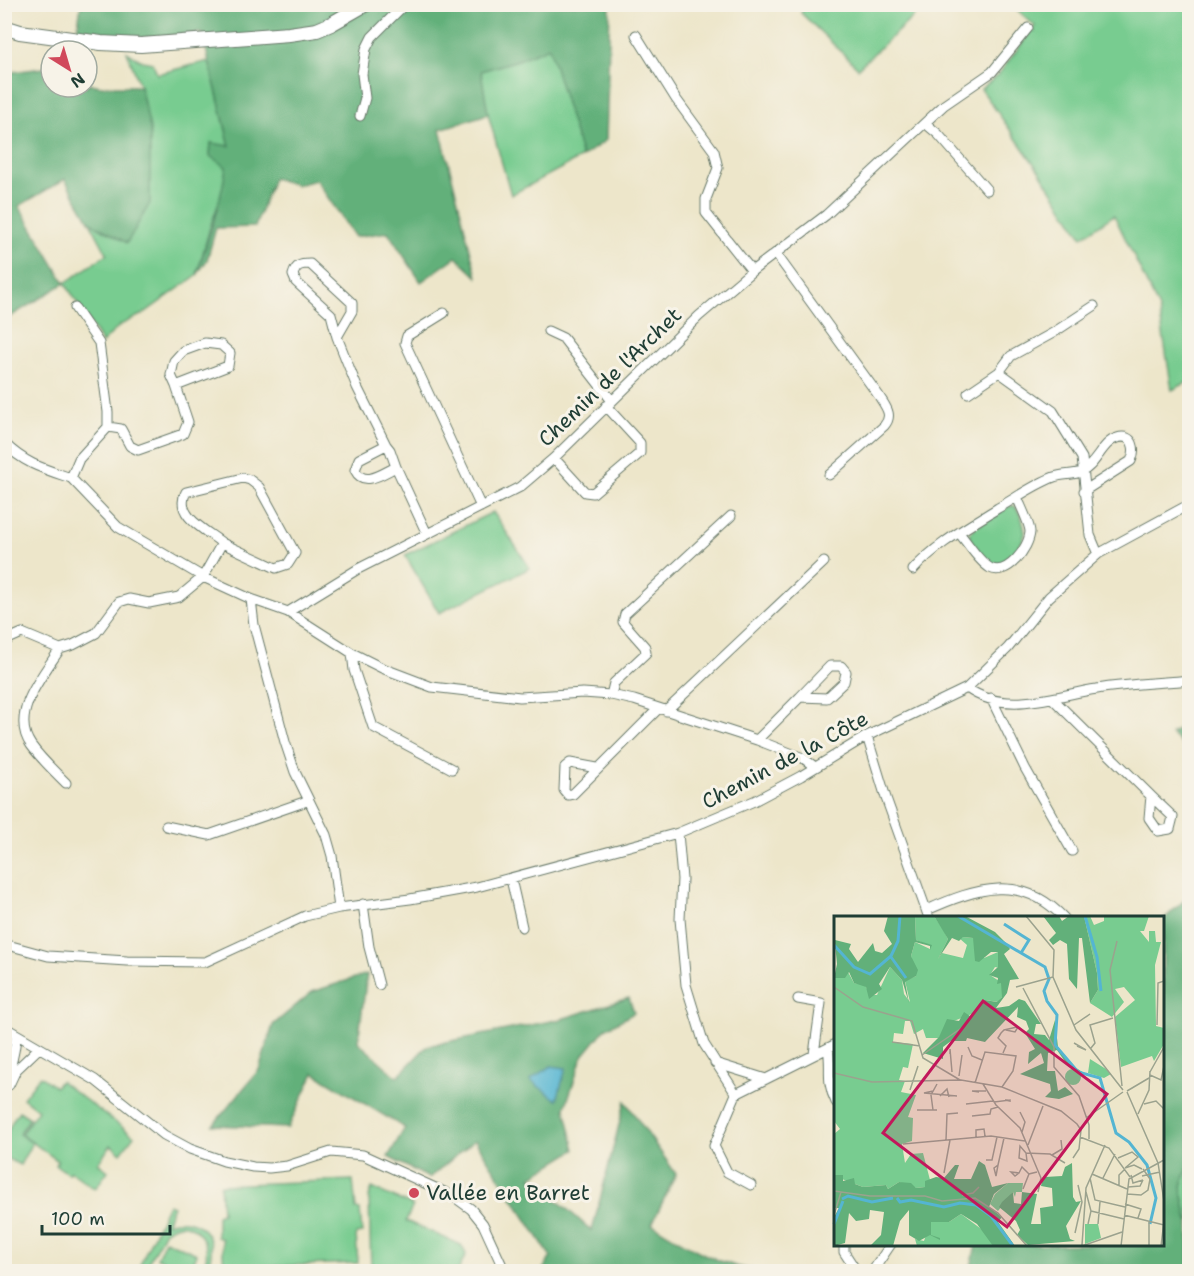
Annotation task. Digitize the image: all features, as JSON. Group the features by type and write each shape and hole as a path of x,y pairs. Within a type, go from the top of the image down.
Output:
{"street":[{"path":"4,27 20,32 101,43 141,45 317,30 366,4"},
{"path":"360,116 364,98 362,74 366,49 372,37 405,4"},
{"name":"Chemin de l'Archet","path":"288,612 358,569 520,488 554,458 699,316 752,271 826,215 944,105 992,72 1028,28"},
{"path":"636,35 676,99 714,151 718,168 706,199 706,213 752,271"},
{"path":"925,123 938,134 987,190"},
{"path":"776,254 879,396 890,415 884,426 829,476"},
{"path":"337,337 352,311 352,303 310,264 301,264 295,268 293,275 296,282 331,314 337,337 357,387 390,450 427,534"},
{"path":"968,393 999,372 1011,356 1053,333 1094,306"},
{"path":"71,478 79,459 108,427 99,343 75,308"},
{"path":"444,313 407,336 405,343 481,507"},
{"path":"548,331 563,338 640,443 640,453 593,493 585,492 554,458"},
{"path":"108,427 121,429 130,447 138,450 183,434 188,422 171,375 174,361 183,351 205,343 221,345 230,353 228,366 176,386"},
{"path":"999,372 1053,411 1082,458 1090,535 1098,554"},
{"path":"913,570 926,555 959,532 1054,477 1083,472 1113,440 1120,437 1129,439 1134,445 1135,453 1131,461 1084,491"},
{"path":"4,443 30,464 71,478 118,527 203,577 251,599 288,612 352,653 382,668 432,687 520,697 584,693 634,700 757,740 803,758 815,767"},
{"path":"386,445 359,459 355,470 364,480 396,467"},
{"path":"243,478 260,487 295,553 288,564 276,568 222,543 189,517 184,510 182,499 186,492 243,478"},
{"path":"959,532 985,565 992,569 1002,570 1009,566 1025,545 1030,531 1017,497"},
{"name":"Chemin de la Côte","path":"4,944 48,957 205,962 305,916 363,904 455,892 678,834 754,801 867,736 967,688 1008,648 1050,597 1098,554 1190,504"},
{"path":"611,695 614,683 646,653 645,647 623,622 625,614 732,516"},
{"path":"4,641 22,633 60,649 73,645 96,633 119,602 129,599 149,603 179,597 203,577 222,543"},
{"path":"597,768 824,562"},
{"path":"251,599 254,625 272,698 295,772 307,801 326,835 332,856 339,908"},
{"path":"60,649 37,685 24,712 23,730 30,744 66,783"},
{"path":"352,653 354,670 373,727 452,768"},
{"path":"757,740 830,666 841,666 846,672 844,682 827,698 800,697"},
{"path":"967,688 977,695 1029,703 1098,689 1190,680"},
{"path":"991,698 1024,768 1072,851"},
{"path":"1052,698 1151,796"},
{"path":"867,736 886,798 928,914 966,894 985,889 1009,889 1032,894 1049,902 1062,916"},
{"path":"166,826 209,835 307,801"},
{"path":"678,834 682,879 680,919 686,985 704,1044 736,1094"},
{"path":"511,879 522,927"},
{"path":"363,904 369,947 379,985"},
{"path":"798,999 820,1003 814,1054"},
{"path":"4,1027 95,1080 164,1135 190,1149 224,1161 269,1168 287,1166 331,1152 363,1155 453,1196 471,1209 483,1224 505,1272"},
{"path":"4,1093 16,1048 16,1034"},
{"path":"751,1185 727,1172 714,1146 736,1094 832,1046"},
{"path":"832,1046 827,1074 829,1088 834,1098"},
{"path":"4,1093 16,1071 39,1048"},
{"path":"715,1063 766,1079"},
{"path":"844,1246 844,1252 857,1272"},
{"path":"872,1272 890,1246"}],"green space":[{"path":"81,5 612,5 610,6 606,140 582,157 549,47 518,60 481,71 488,114 440,129 477,277 456,257 421,282 388,232 355,237 316,180 297,185 273,178 255,227 216,228 207,260 197,275 217,208 226,167 210,156 211,143 230,146 202,33 140,38 77,32"},
{"path":"802,5 926,5 858,68 801,13 804,6"},
{"path":"1012,5 1189,5 1190,381 1172,390 1159,309 1114,215 1082,237 1042,175 981,89 998,75 1035,26"},
{"path":"550,46 582,157 511,195 488,114 480,71 518,60"},
{"path":"127,52 142,61 153,63 157,74 209,61 230,147 211,143 210,156 226,166 223,192 210,227 197,275 143,314 120,325 102,343 65,283 107,254 90,222 127,242 140,86"},
{"path":"39,69 39,99 99,99 99,86 140,86 150,128 150,203 127,243 90,222 65,179 19,206 65,283 5,320 5,73"},
{"path":"1009,506 1015,506 1019,512 1025,532 1010,558 996,566 990,563 976,547 969,534 973,529"},
{"path":"493,512 530,568 439,613 405,555"},
{"path":"1189,722 1189,751 1171,734"},
{"path":"1189,896 1190,1164 1181,1186 1189,1221 1189,1271 970,1271 976,1246 1164,1246 1164,919"},
{"path":"367,974 358,1042 397,1077 427,1046 561,1019 629,998 634,1013 605,1029 582,1057 565,1108 575,1150 531,1177 592,1231 625,1101 676,1174 652,1224 717,1260 761,1271 542,1271 551,1257 475,1140 429,1178 388,1157 405,1128 314,1073 288,1128 213,1125 259,1070 273,1025 312,992"},
{"path":"40,1076 55,1087 60,1081 134,1136 121,1153 111,1145 98,1163 108,1171 95,1189 70,1171 68,1174 56,1165 58,1161 21,1134 38,1110 23,1098"},
{"path":"19,1111 30,1118 19,1134 32,1143 20,1165 4,1157 7,1133"},
{"path":"1189,1164 1190,1221 1188,1221 1181,1186"},
{"path":"353,1180 356,1209 360,1210 362,1233 356,1234 358,1263 224,1268 222,1239 217,1237 217,1215 222,1213 220,1185"},
{"path":"372,1188 413,1206 406,1221 461,1245 466,1254 458,1271 371,1271 369,1197"},
{"path":"168,1204 173,1206 166,1223 190,1222 205,1231 211,1249 206,1271 200,1271 206,1258 203,1240 196,1230 179,1225 165,1231 144,1271 137,1271"},
{"path":"165,1240 197,1254 190,1271 157,1258"}],"water":[{"path":"551,1066 566,1068 557,1100 530,1080"}],"place":[{"name":"Vallée en Barret","path":"414,1193"}]}
